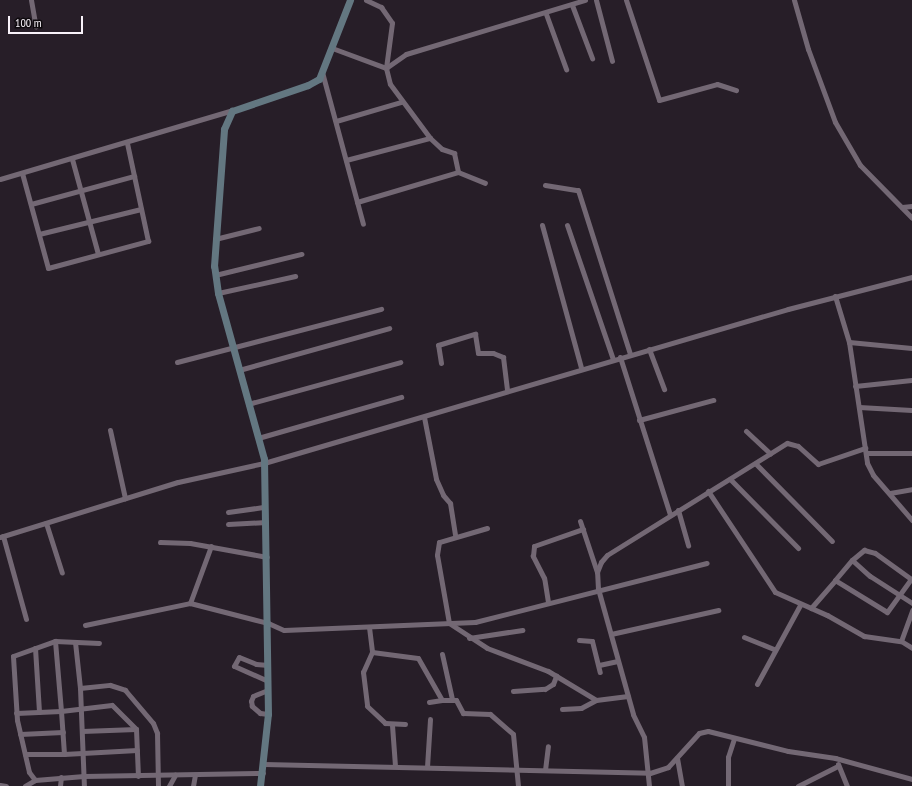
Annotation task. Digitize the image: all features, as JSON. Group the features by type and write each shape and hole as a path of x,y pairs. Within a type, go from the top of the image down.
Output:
{"street":[{"path":"31,0 36,26"},
{"path":"0,179 127,143 308,85 322,72 350,0"},
{"path":"366,0 381,7 392,23 386,68 390,84 401,102 430,138 442,149 454,153 458,172"},
{"path":"386,68 406,54 546,14 585,0"},
{"path":"596,0 612,61"},
{"path":"626,0 659,100 717,84 736,90"},
{"path":"794,0 808,49 835,122 860,165 912,218"},
{"path":"572,5 592,58"},
{"path":"546,14 566,69"},
{"path":"332,48 386,68"},
{"path":"322,72 363,224"},
{"path":"336,121 401,102"},
{"path":"237,108 227,117 224,129 215,239 215,276 218,293 264,463 268,623 268,714 264,764 260,786"},
{"path":"346,160 430,138"},
{"path":"22,173 48,268 148,241 127,143"},
{"path":"72,159 98,254"},
{"path":"357,202 458,172 485,182"},
{"path":"31,204 134,176"},
{"path":"545,185 578,190 630,354"},
{"path":"902,207 912,206"},
{"path":"39,234 141,209"},
{"path":"542,225 581,368"},
{"path":"567,225 613,359"},
{"path":"215,239 259,228"},
{"path":"215,276 301,254"},
{"path":"218,293 295,276"},
{"path":"26,619 2,537 178,482 264,463 424,417 581,368 835,296 912,277"},
{"path":"835,296 849,342 866,450 873,475 912,520"},
{"path":"177,362 232,346 381,308"},
{"path":"239,370 389,328"},
{"path":"441,363 438,345 475,334 478,353 493,353 503,357 507,390"},
{"path":"849,342 912,348"},
{"path":"649,349 664,389"},
{"path":"620,357 670,515"},
{"path":"248,404 400,362"},
{"path":"856,386 912,380"},
{"path":"258,438 401,397"},
{"path":"639,420 713,400"},
{"path":"859,407 912,410"},
{"path":"424,417 436,479 443,496 450,503 455,535"},
{"path":"110,430 125,498"},
{"path":"746,431 770,453"},
{"path":"597,572 607,554 708,491 756,464 770,453 792,443 818,464 866,450 912,453"},
{"path":"756,464 832,542"},
{"path":"730,479 798,548"},
{"path":"890,493 912,488"},
{"path":"708,491 775,592 800,605 811,608 864,636 901,642 912,648"},
{"path":"228,512 265,508"},
{"path":"678,510 688,546"},
{"path":"580,521 597,572 598,589 628,696 644,737 650,773 649,786"},
{"path":"228,524 266,522"},
{"path":"46,523 62,573"},
{"path":"487,528 455,535 439,542 437,549 449,624 468,638 556,676 596,700"},
{"path":"548,602 544,578 533,556 534,546 583,529"},
{"path":"160,542 211,546 266,557"},
{"path":"190,603 211,546"},
{"path":"811,608 852,560 864,550 875,553 911,579 901,596 887,612 836,580"},
{"path":"852,560 870,576 912,604"},
{"path":"84,626 190,603 268,623 284,630 475,622 598,589 707,563"},
{"path":"757,684 774,649 800,605"},
{"path":"611,634 718,610"},
{"path":"901,642 912,610"},
{"path":"369,627 372,652 363,672 367,706 379,719 392,725 405,724"},
{"path":"468,638 522,630"},
{"path":"744,637 774,649"},
{"path":"579,640 592,641 600,672"},
{"path":"55,642 64,754"},
{"path":"35,780 25,754 16,713 13,656 55,642 99,643"},
{"path":"75,642 80,688 84,786"},
{"path":"35,648 39,712"},
{"path":"372,652 418,658 442,700"},
{"path":"442,654 452,699 463,713 490,714 513,734 518,769 518,786"},
{"path":"268,665 256,664 239,657 234,666 268,681"},
{"path":"599,664 618,662"},
{"path":"513,691 545,688 553,684 556,676"},
{"path":"80,688 110,685 132,695 153,723 157,733 159,775 158,786"},
{"path":"268,690 253,696 251,701 260,713 268,714"},
{"path":"562,709 581,708 596,700 628,696"},
{"path":"429,702 452,699"},
{"path":"16,713 61,711 112,705 136,730 138,776"},
{"path":"427,767 430,719"},
{"path":"392,725 395,766"},
{"path":"82,731 136,730"},
{"path":"264,764 650,773 668,767 699,733 708,730 734,738 835,758 912,779"},
{"path":"20,734 63,732"},
{"path":"728,786 728,757 734,738"},
{"path":"546,770 548,746"},
{"path":"25,754 64,754 137,750"},
{"path":"677,758 682,786"},
{"path":"835,758 846,786"},
{"path":"798,786 838,766"},
{"path":"25,786 35,780 61,777 263,773"},
{"path":"169,786 175,775"},
{"path":"193,786 195,775"},
{"path":"60,786 61,777"},
{"path":"0,785 6,786"}]}
